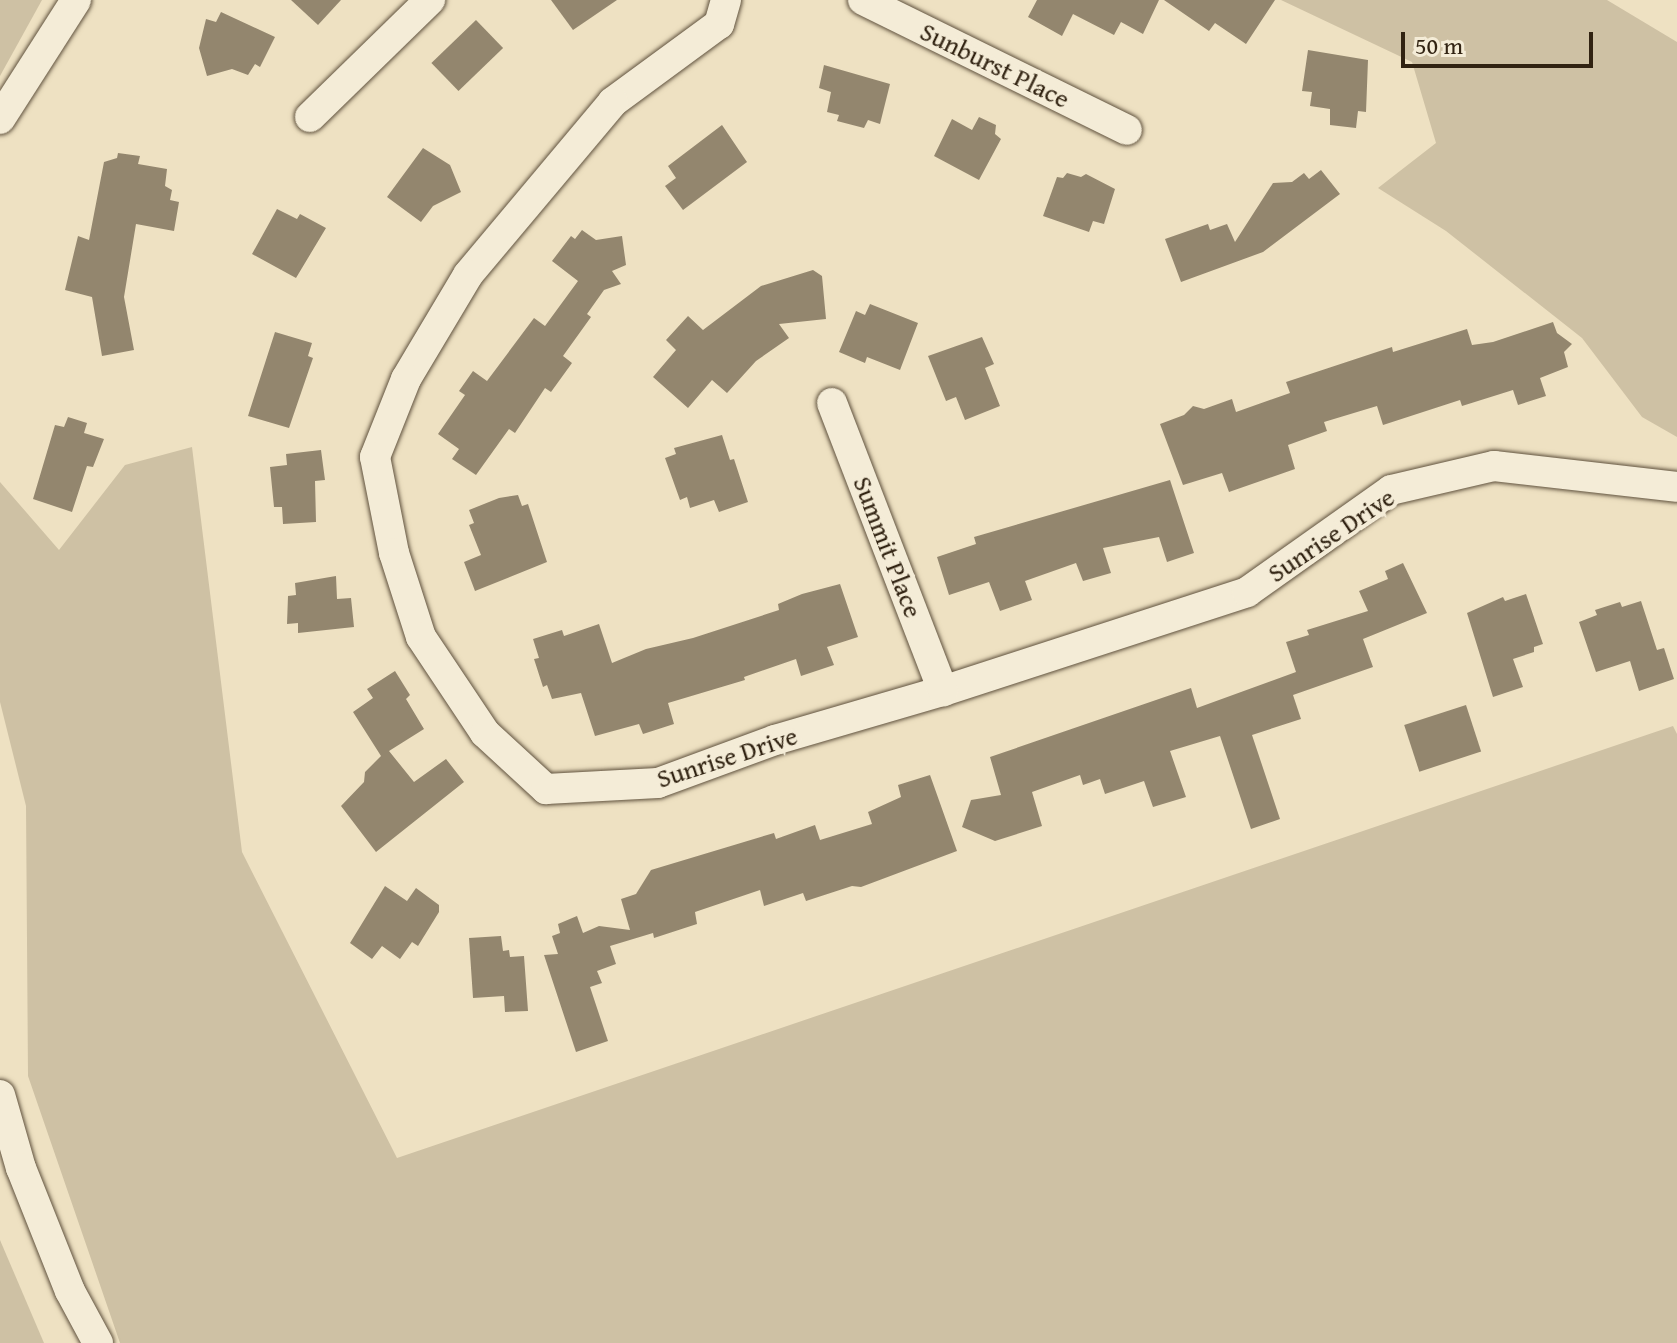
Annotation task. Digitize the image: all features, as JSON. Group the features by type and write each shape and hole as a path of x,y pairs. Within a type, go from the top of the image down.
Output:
{"street":[{"path":"0,119 76,0"},
{"path":"310,117 430,0"},
{"name":"Sunrise Drive","path":"726,0 719,24 613,102 468,275 406,379 375,457 394,553 421,637 485,733 546,789 658,783 775,740 943,691 1247,592 1391,490 1494,466 1677,487"},
{"name":"Sunburst Place","path":"863,0 1127,130"},
{"name":"Summit Place","path":"832,403 943,691"},
{"path":"0,1095 21,1168 70,1291 98,1343"}],"shaded area":[{"path":"0,0 42,0 0,76"},
{"path":"1281,0 1607,0 1677,42 1677,437 1642,417 1582,338 1446,231 1378,188 1436,143 1412,62"},
{"path":"192,447 242,852 397,1158 1673,726 1677,734 1677,1343 120,1343 28,1076 26,806 0,702 0,482 59,550 125,465"},
{"path":"0,1240 44,1343 0,1343"}],"building":[{"path":"291,0 341,0 318,25"},
{"path":"551,0 617,0 573,30"},
{"path":"1037,0 1159,0 1143,34 1121,22 1114,35 1073,14 1062,36 1028,17"},
{"path":"1164,0 1275,0 1246,44 1215,23 1209,31"},
{"path":"221,12 275,37 260,67 255,64 248,75 232,69 207,76 199,48 206,19 216,22"},
{"path":"476,20 503,48 458,91 431,63"},
{"path":"1308,50 1368,60 1366,112 1358,111 1356,128 1330,125 1330,109 1310,106 1312,92 1302,91"},
{"path":"824,65 890,84 880,124 868,120 864,128 837,121 839,115 827,112 831,92 819,88"},
{"path":"979,117 996,125 995,134 1001,139 979,180 934,156 952,119 972,130"},
{"path":"722,125 747,162 683,210 665,186 676,178 668,166"},
{"path":"423,148 450,165 461,192 433,206 421,222 387,197"},
{"path":"118,153 140,156 138,164 167,169 165,186 172,190 170,200 179,202 174,231 136,224 124,297 134,350 102,356 92,297 65,290 78,236 89,240 104,162 117,158"},
{"path":"1321,170 1340,194 1263,252 1181,282 1165,239 1208,224 1210,230 1227,224 1235,242 1273,183 1292,182 1304,173 1309,179"},
{"path":"1067,173 1081,177 1086,174 1115,189 1104,224 1093,221 1089,232 1043,216 1057,177 1063,178"},
{"path":"277,209 297,219 300,214 326,228 296,278 252,254"},
{"path":"582,230 596,240 622,236 626,265 612,271 621,284 604,290 587,314 591,317 563,356 572,363 551,392 545,388 515,433 509,429 476,475 452,459 459,449 438,434 465,395 459,391 473,371 487,381 534,318 545,326 578,281 552,261 571,236 575,239"},
{"path":"813,270 822,276 826,319 779,324 789,338 756,361 727,393 712,380 688,408 653,377 676,350 666,340 688,316 703,330 761,286"},
{"path":"870,304 918,323 900,370 867,357 865,363 839,352 856,311 865,315"},
{"path":"1553,322 1557,333 1572,344 1564,352 1568,367 1540,378 1546,396 1518,405 1513,390 1462,406 1460,400 1383,425 1377,406 1324,422 1327,431 1288,445 1295,469 1229,492 1222,473 1183,485 1160,424 1184,415 1193,406 1204,409 1232,399 1236,412 1290,393 1286,382 1392,347 1393,352 1467,329 1472,345 1493,342"},
{"path":"275,332 312,343 308,356 313,358 289,428 248,416"},
{"path":"982,337 994,364 985,368 1000,406 965,420 956,397 946,401 928,356"},
{"path":"68,417 87,423 84,433 104,439 93,467 87,466 72,512 33,499 55,425 64,427"},
{"path":"722,435 730,460 734,459 748,502 719,512 714,500 690,508 687,497 680,500 665,458 676,454 674,448"},
{"path":"321,450 325,480 315,481 316,522 283,524 282,507 274,507 270,467 287,465 286,454"},
{"path":"1170,480 1194,553 1167,562 1159,537 1103,548 1111,573 1083,581 1076,563 1025,581 1032,600 1000,611 989,582 949,595 937,557 976,544 974,537"},
{"path":"518,495 522,506 528,504 547,562 475,591 464,562 481,555 469,525 474,523 469,510 499,498"},
{"path":"1403,563 1427,613 1363,639 1373,667 1293,695 1301,719 1252,735 1280,819 1251,829 1220,736 1170,751 1186,797 1153,807 1144,781 1105,794 1100,779 1083,785 1080,775 1032,792 1042,826 995,841 962,827 971,800 1001,795 990,757 1191,688 1197,708 1296,672 1286,642 1309,635 1307,630 1368,611 1359,591 1388,579 1385,571"},
{"path":"336,576 337,599 351,598 354,627 298,633 298,623 287,624 288,596 296,595 295,583"},
{"path":"840,584 858,637 827,647 834,665 801,676 796,659 744,677 745,680 668,703 674,724 643,734 639,724 595,736 581,693 552,699 547,685 543,687 534,659 539,658 533,639 562,630 564,636 599,624 612,663 646,649 693,638 779,610 778,604"},
{"path":"1526,594 1543,644 1534,647 1534,652 1513,659 1523,687 1493,697 1467,613 1503,597 1505,601"},
{"path":"1641,601 1657,650 1664,648 1674,679 1639,691 1630,661 1596,672 1579,622 1597,615 1595,610 1620,602 1622,607"},
{"path":"395,671 410,695 406,699 424,729 389,751 414,782 446,759 464,782 376,852 341,806 364,782 365,772 381,756 353,712 373,698 367,689"},
{"path":"1466,705 1481,752 1419,772 1404,725"},
{"path":"930,775 957,851 861,887 852,886 806,901 803,893 764,906 760,890 695,912 697,924 654,938 653,933 610,946 616,964 597,971 602,983 590,987 608,1041 576,1052 544,955 558,954 552,936 560,933 558,924 577,916 583,933 599,926 630,930 621,899 636,894 651,870 774,833 776,839 815,825 820,840 872,824 868,812 901,797 898,785"},
{"path":"385,886 407,901 416,888 439,905 439,912 418,946 412,942 400,959 382,946 372,959 350,943"},
{"path":"501,936 503,951 509,950 510,957 524,956 528,1011 505,1012 504,996 473,998 469,938"}]}
